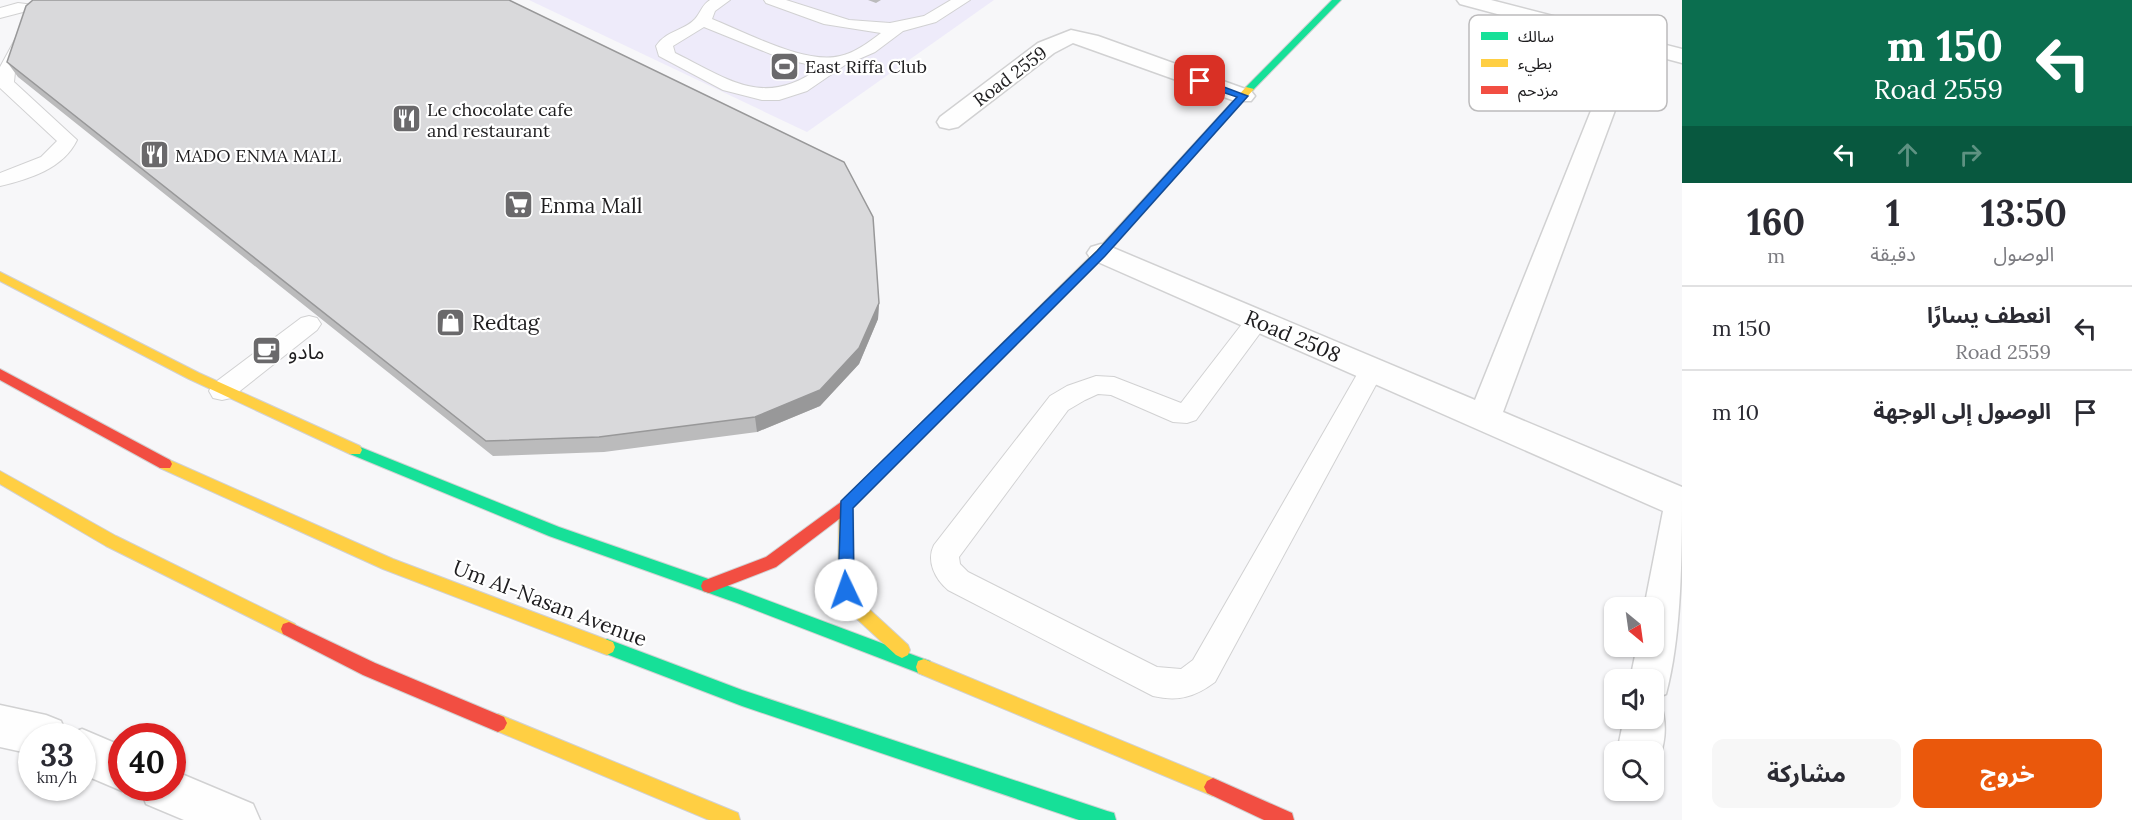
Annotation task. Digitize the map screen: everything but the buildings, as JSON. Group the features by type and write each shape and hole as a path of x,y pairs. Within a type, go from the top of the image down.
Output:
{"street":[{"path":"1467,0 1524,15"},
{"path":"709,586 771,562 846,506 1101,253 1244,96 1334,2"},
{"name":"Road 2559","path":"949,122 1046,48 1071,36 1244,96"},
{"path":"1667,52 1682,56"},
{"path":"1484,419 1603,111"},
{"name":"Road 2508","path":"1101,253 1682,504"},
{"path":"0,276 76,318 222,391 531,523 914,661 1136,752 1285,820"},
{"name":"Um Al-Nasan Avenue","path":"0,374 178,471 388,564 742,698 1107,820"},
{"path":"0,477 111,541 369,669 731,820"},
{"path":"1653,669 1682,504"},
{"path":"846,506 846,590 863,614 914,661"},
{"path":"0,726 18,730"},
{"path":"175,802 237,820"}],"lane":[{"path":"703,21 704,14 711,5 722,0"},
{"path":"772,0 834,23 872,29 897,28 930,19 962,0"},
{"path":"0,13 22,7 33,6 36,9 37,14 6,72 5,82 10,90 66,140 64,148 55,157 0,180"},
{"path":"839,62 811,62 703,21 670,38 664,46 668,56 748,93 784,94 798,89 839,62 863,54 897,28"},
{"path":"1257,321 1187,413 1173,412 1114,386 1096,385 1059,403 944,554 945,564 951,575 1153,681 1173,686 1188,683 1204,671 1372,370"},
{"path":"222,391 309,324"}],"shaded area":[{"name":"East Riffa Club","path":"529,0 994,0 807,132"}],"traffic: fast":[{"path":"1249,89 1337,0"},
{"path":"355,450 554,532 740,597 924,667"},
{"path":"607,647 742,698 1107,820"}],"traffic: slow":[{"path":"967,386 1101,253 1249,89"},
{"path":"0,276 194,376 355,450"},
{"path":"165,464 388,564 607,647"},
{"path":"0,477 111,541 289,629"},
{"path":"846,506 846,590 863,614 902,650"},
{"path":"924,667 1213,787"},
{"path":"498,723 731,820"}],"traffic: jam":[{"path":"0,374 165,464"},
{"path":"709,586 771,562 846,506 967,386"},
{"path":"289,629 369,669 498,723"},
{"path":"1213,787 1285,820"}],"place":[{"name":"East Riffa Club","path":"784,66"},
{"name":"Le chocolate cafe and restaurant","path":"406,119"},
{"name":"MADO ENMA MALL","path":"154,155"},
{"name":"Enma Mall","path":"519,205"},
{"name":"Redtag","path":"451,322"},
{"name":"مادو","path":"267,351"}],"route":[{"path":"846,590 846,506 1101,253 1244,96 1200,81"}]}
